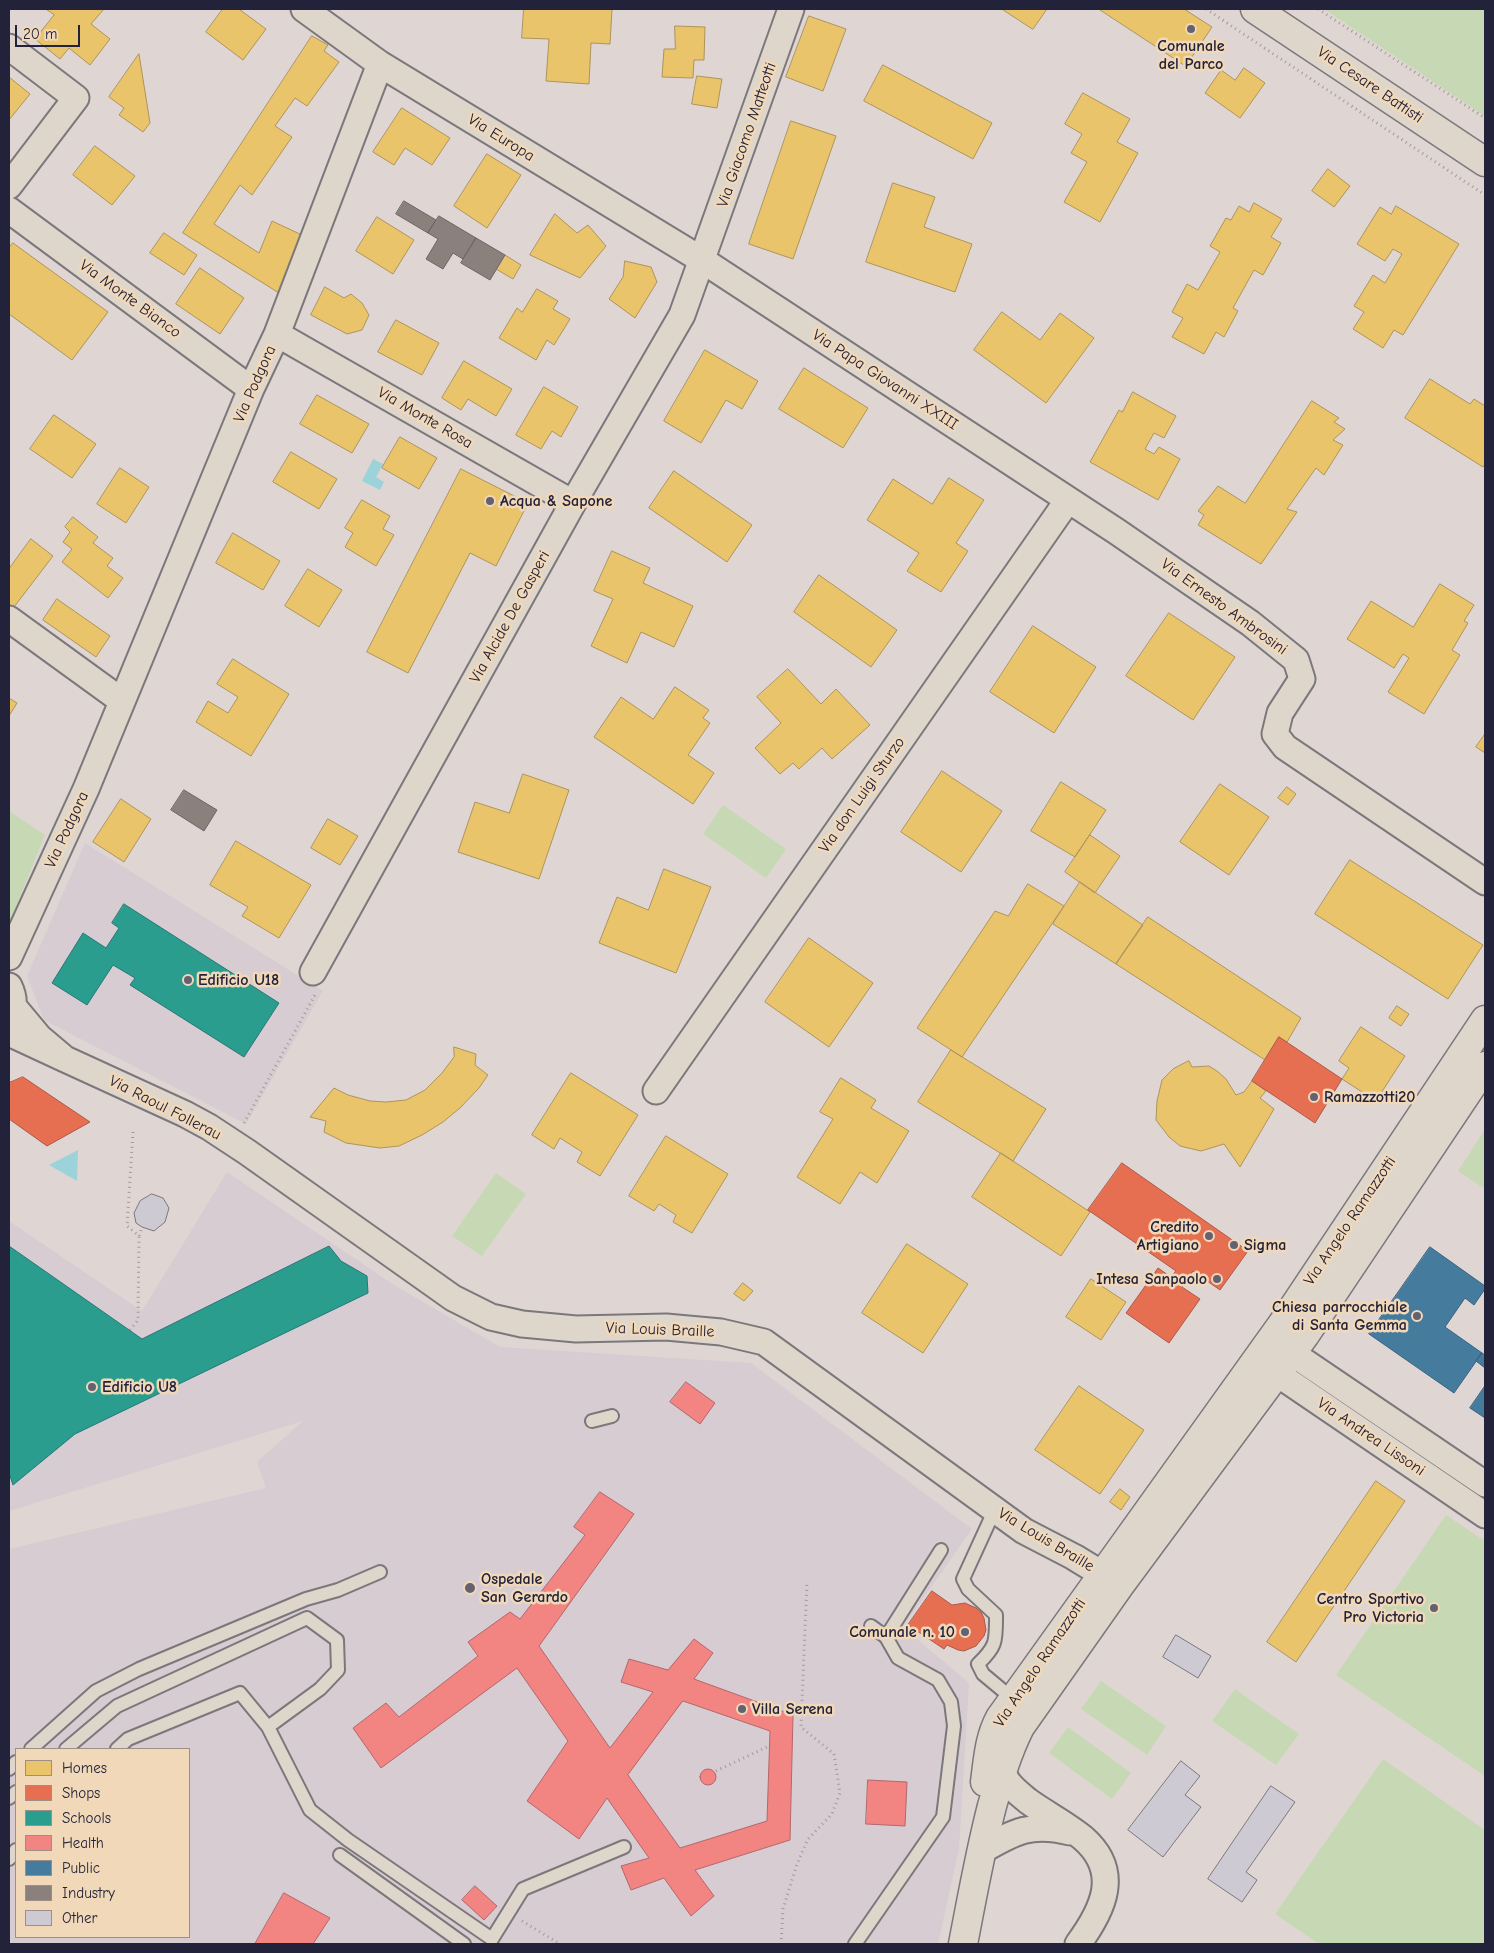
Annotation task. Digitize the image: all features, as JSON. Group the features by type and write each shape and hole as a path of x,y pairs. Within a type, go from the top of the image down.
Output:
{"street":[{"name":"Via Europa","path":"304,9 380,64 702,260"},
{"name":"Via Giacomo Matteotti","path":"702,260 791,9"},
{"name":"Via Cesare Battisti","path":"1255,9 1485,162"},
{"path":"9,47 76,98 9,186"},
{"name":"Via Podgora","path":"9,957 86,789 251,389 277,334 380,64"},
{"name":"Via Monte Bianco","path":"9,210 251,389"},
{"name":"Via Papa Giovanni XXIII","path":"702,260 1068,500"},
{"name":"Via Alcide De Gasperi","path":"313,972 574,503 682,315 702,260"},
{"name":"Via Monte Rosa","path":"277,334 574,503"},
{"name":"Via Ernesto Ambrosini","path":"1068,500 1242,618 1296,660 1302,679 1280,713 1275,734 1285,747 1485,882"},
{"name":"Via don Luigi Sturzo","path":"656,1091 1068,500"},
{"path":"9,619 122,701"},
{"name":"Via Raoul Follerau","path":"11,1004 39,1037 65,1059"},
{"name":"Via Angelo Ramazzotti","path":"1274,1356 1477,1048 1485,1020"},
{"name":"Via Raoul Follerau","path":"9,1033 185,1114 233,1143 285,1180"},
{"name":"Via Angelo Ramazzotti","path":"980,1851 984,1786 994,1729 1013,1699 1111,1580 1485,1066"},
{"name":"Via Louis Braille","path":"285,1180 453,1298 491,1317 522,1324 576,1329 666,1327 721,1332 764,1342 1024,1531 1074,1557 1111,1580"},
{"name":"Via Andrea Lissoni","path":"1274,1356 1485,1484"},
{"name":"Via Andrea Lissoni","path":"1274,1356 1485,1515"},
{"name":"Via Angelo Ramazzotti","path":"980,1851 1002,1769 1010,1747 1020,1727 1111,1580"},
{"path":"1002,1769 1004,1777 1018,1792 1077,1833 1092,1847 1097,1856 1106,1885 1102,1906 1091,1927 1078,1944"},
{"path":"963,1944 980,1851 1013,1832 1027,1829 1060,1829 1077,1833"}],"lane":[{"path":"592,1421 612,1416"},
{"path":"994,1509 963,1580 968,1590 996,1615 996,1638 991,1652 978,1664 982,1674 1013,1699"},
{"path":"886,1637 941,1550"},
{"path":"32,1748 96,1691 139,1669 306,1599 338,1590 380,1572"},
{"path":"67,1748 117,1706 307,1618 337,1640 338,1670 320,1689 268,1727"},
{"path":"855,1944 942,1817 954,1726 951,1702 938,1680 898,1658 886,1637 870,1626"},
{"path":"118,1748 128,1739 240,1693 268,1727 310,1810 348,1840 496,1942 507,1915 522,1889 624,1847"},
{"path":"340,1855 464,1944"}],"path":[{"path":"1206,9 1485,195"},
{"path":"1318,9 1485,118"},
{"path":"233,1143 321,984 313,972"},
{"path":"133,1132 126,1226 139,1236"},
{"path":"130,1330 138,1320 139,1236 142,1227"},
{"path":"780,1944 783,1909 797,1864 808,1839 832,1814 840,1793 834,1754 801,1727 807,1582"},
{"path":"716,1771 769,1746"},
{"path":"507,1915 525,1922 560,1944"}],"shaded area":[{"path":"85,843 323,991 246,1124 44,1020 27,976"},
{"name":"Ospedale San Gerardo","path":"227,1172 394,1285 500,1347 751,1363 972,1529 903,1627 969,1683 959,1849 938,1944 9,1944 9,1549 266,1488 257,1462 303,1421 9,1511 9,1221 142,1311"}],"green space":[{"path":"1324,9 1485,9 1485,116"},
{"path":"723,805 786,849 766,878 703,834"},
{"path":"9,811 45,835 9,924"},
{"path":"1485,1129 1485,1189 1458,1171"},
{"path":"496,1173 526,1194 482,1256 452,1236"},
{"name":"Centro Sportivo Pro Victoria","path":"1446,1515 1485,1541 1485,1776 1336,1675"},
{"path":"1101,1681 1166,1726 1147,1755 1081,1709"},
{"path":"1235,1689 1299,1734 1276,1765 1212,1721"},
{"path":"1068,1727 1131,1773 1112,1799 1049,1753"},
{"path":"1383,1759 1485,1830 1485,1944 1319,1944 1275,1914"}],"water":[{"path":"373,459 383,464 376,477 384,482 380,490 362,481"},
{"path":"78,1150 77,1181 49,1165"}],"building: Homes":[{"path":"46,9 104,9 91,24 110,39 90,65 69,48 60,59 35,39 54,15"},
{"path":"223,9 239,9 266,29 243,60 206,32"},
{"path":"524,9 612,9 610,44 591,43 589,84 546,81 549,39 522,38"},
{"path":"1002,9 1047,9 1033,29"},
{"path":"1099,9 1184,9 1212,27 1186,66"},
{"path":"809,16 846,29 823,91 786,77"},
{"path":"675,26 705,27 704,60 694,60 693,78 662,77 664,49 675,49"},
{"path":"312,36 328,45 324,51 339,62 307,106 295,98 275,126 292,137 252,195 240,185 214,224 259,253 272,221 302,235 279,293 183,233"},
{"path":"139,54 150,123 143,132 119,115 124,108 109,97"},
{"path":"883,65 992,123 973,159 864,101"},
{"path":"1244,68 1265,83 1240,118 1205,93 1221,70 1235,80"},
{"path":"697,76 722,79 717,108 692,104"},
{"path":"9,77 30,94 9,120"},
{"path":"1083,93 1130,119 1117,142 1138,153 1100,222 1064,202 1087,162 1071,153 1082,134 1065,124"},
{"path":"402,108 450,138 432,165 405,148 394,165 373,152"},
{"path":"791,121 836,136 793,259 749,244"},
{"path":"95,146 135,176 112,205 73,175"},
{"path":"487,154 521,175 487,228 454,206"},
{"path":"1328,169 1350,186 1334,207 1312,191"},
{"path":"893,183 935,197 924,227 972,244 955,292 866,262"},
{"path":"1254,203 1282,219 1271,237 1281,243 1263,275 1254,270 1233,308 1238,311 1224,337 1216,332 1204,354 1172,337 1183,318 1172,312 1187,284 1198,290 1220,252 1210,246 1226,218 1231,220 1239,206 1249,212"},
{"path":"1396,206 1459,244 1403,335 1394,330 1383,348 1353,329 1364,312 1354,306 1373,275 1385,283 1402,254 1393,249 1385,261 1357,244 1380,207 1391,214"},
{"path":"555,214 577,233 588,225 606,246 580,278 530,255"},
{"path":"377,217 414,240 393,274 356,251"},
{"path":"164,233 197,255 184,275 150,253"},
{"path":"13,243 108,312 72,360 9,314 9,248"},
{"path":"505,255 521,265 513,279 496,269"},
{"path":"625,261 651,267 657,282 635,318 609,299 623,277"},
{"path":"200,268 244,298 220,334 176,304"},
{"path":"325,287 344,298 351,294 362,303 369,315 362,330 347,334 311,315"},
{"path":"537,289 558,301 553,309 570,319 554,345 547,340 536,360 499,338 517,308 522,312"},
{"path":"1002,312 1040,340 1060,313 1094,338 1046,403 974,350"},
{"path":"396,320 439,343 422,375 378,352"},
{"path":"705,350 758,381 742,409 726,400 701,443 664,421"},
{"path":"464,361 512,389 496,416 468,399 461,410 442,398"},
{"path":"804,368 868,408 843,448 779,409"},
{"path":"1430,379 1470,404 1474,399 1485,406 1485,464 1483,467 1405,418"},
{"path":"544,387 578,407 561,437 552,431 541,449 516,435"},
{"path":"1133,392 1176,416 1164,438 1154,433 1145,449 1154,454 1159,447 1180,459 1158,500 1090,462 1119,410 1122,412"},
{"path":"317,395 369,424 352,453 300,424"},
{"path":"1312,401 1339,418 1334,422 1345,429 1333,440 1343,445 1324,475 1316,468 1287,509 1297,512 1261,564 1198,525 1204,515 1198,511 1218,486 1245,503"},
{"path":"54,415 96,444 72,478 30,449"},
{"path":"400,437 437,458 419,489 382,468"},
{"path":"291,452 337,479 319,509 273,482"},
{"path":"120,468 149,487 126,523 97,504"},
{"path":"461,469 528,503 496,566 470,553 408,673 367,652"},
{"path":"674,471 752,525 727,562 649,508"},
{"path":"949,478 984,500 956,543 968,551 941,592 907,571 919,553 867,520 893,479 932,504"},
{"path":"362,500 390,516 383,529 394,535 376,566 345,547 353,533 345,528"},
{"path":"73,517 98,537 93,543 113,558 107,566 123,578 108,598 62,562 72,549 63,542 70,532 65,527"},
{"path":"233,533 280,561 263,590 216,563"},
{"path":"31,539 53,556 14,607 9,604 9,569"},
{"path":"612,551 650,568 643,583 693,606 674,647 641,632 627,663 591,646 613,599 594,591"},
{"path":"308,569 342,590 319,627 285,606"},
{"path":"819,575 897,630 871,667 794,612"},
{"path":"1440,584 1474,605 1464,621 1468,623 1452,650 1460,655 1424,714 1388,692 1409,658 1403,654 1394,668 1347,639 1371,601 1413,627"},
{"path":"57,599 110,636 96,657 43,620"},
{"path":"1169,613 1235,657 1193,720 1126,676"},
{"path":"1033,626 1096,667 1054,733 990,692"},
{"path":"233,659 289,694 251,756 196,722 208,701 228,713 238,697 217,684"},
{"path":"788,669 821,704 836,689 870,725 832,759 822,748 799,769 793,763 780,774 755,748 781,723 757,697"},
{"path":"675,687 709,710 703,718 710,723 688,755 714,773 693,804 594,737 621,697 653,719"},
{"path":"9,698 17,703 9,716"},
{"path":"1485,734 1485,753 1476,747"},
{"path":"942,771 1002,811 961,872 901,832"},
{"path":"523,774 569,790 539,879 458,852 475,802 509,813"},
{"path":"1061,782 1106,810 1075,857 1031,831"},
{"path":"1220,784 1269,817 1229,875 1180,842"},
{"path":"1287,787 1296,794 1288,805 1278,798"},
{"path":"121,799 151,819 124,862 93,842"},
{"path":"328,819 358,836 340,865 311,848"},
{"path":"1090,835 1120,856 1095,893 1065,872"},
{"path":"236,841 311,885 279,938 242,916 248,907 210,885"},
{"path":"1350,860 1483,945 1448,999 1315,914"},
{"path":"664,869 711,887 676,973 599,943 617,897 648,910"},
{"path":"1080,882 1143,925 1116,964 1053,924"},
{"path":"1028,884 1064,906 962,1057 917,1028 995,911 1008,916"},
{"path":"1148,917 1301,1018 1287,1042 1279,1037 1265,1060 1116,964"},
{"path":"809,938 873,983 829,1047 765,1002"},
{"path":"1397,1006 1409,1014 1401,1026 1389,1018"},
{"path":"1361,1027 1405,1056 1376,1101 1342,1079 1349,1068 1339,1061"},
{"path":"454,1047 476,1054 475,1065 488,1075 479,1088 460,1108 443,1122 422,1135 399,1146 380,1148 346,1143 324,1132 326,1121 310,1117 334,1088 348,1095 370,1101 406,1100 425,1090 442,1073 454,1057"},
{"path":"951,1050 1046,1109 1013,1161 918,1102"},
{"path":"1189,1061 1192,1067 1209,1066 1217,1071 1226,1079 1236,1095 1244,1092 1252,1081 1266,1091 1260,1098 1274,1109 1240,1167 1224,1144 1201,1151 1180,1146 1169,1137 1156,1120 1157,1101 1162,1080 1173,1069"},
{"path":"571,1073 638,1115 600,1176 577,1162 582,1152 560,1138 554,1149 532,1135"},
{"path":"841,1078 876,1100 871,1108 909,1131 877,1183 860,1172 840,1204 797,1177 833,1119 820,1112"},
{"path":"666,1136 728,1174 692,1233 673,1222 676,1215 659,1204 654,1211 629,1196"},
{"path":"1001,1153 1090,1212 1061,1256 972,1197"},
{"path":"907,1244 968,1284 923,1353 862,1313"},
{"path":"1091,1279 1126,1302 1101,1340 1066,1317"},
{"path":"743,1283 753,1291 744,1301 734,1294"},
{"path":"1079,1386 1144,1430 1100,1494 1035,1450"},
{"path":"1376,1481 1405,1501 1296,1662 1267,1642"},
{"path":"1120,1489 1130,1497 1121,1510 1110,1502"}],"building: Shops":[{"path":"1279,1037 1342,1079 1315,1123 1252,1081"},
{"path":"23,1077 90,1122 47,1146 9,1119 9,1083"},
{"path":"1122,1163 1248,1251 1220,1290 1193,1271 1182,1287 1200,1299 1169,1343 1126,1313 1158,1268 1171,1277 1176,1271 1088,1210"},
{"path":"932,1591 952,1605 965,1603 981,1612 986,1630 976,1646 964,1651 947,1645 944,1649 908,1625"}],"building: Schools":[{"name":"Edificio U18","path":"124,904 279,1003 244,1057 130,985 135,978 113,965 87,1005 52,983 83,933 106,948 119,928 112,923"},
{"name":"Edificio U8","path":"9,1246 142,1339 329,1246 341,1261 367,1276 368,1293 75,1434 13,1485 9,1473"}],"building: Health":[{"path":"686,1382 715,1403 700,1424 670,1402"},
{"name":"Villa Serena","path":"600,1492 634,1514 539,1646 610,1748 653,1692 621,1682 629,1659 668,1670 694,1639 713,1653 694,1679 793,1715 790,1840 695,1870 714,1896 691,1916 664,1878 631,1890 621,1866 649,1858 607,1798 579,1839 527,1801 568,1741 517,1668 381,1768 353,1728 386,1703 399,1717 478,1656 468,1642 510,1612 520,1619 585,1535 574,1527","holes":["683,1701 770,1731 767,1821 680,1848 628,1775"]},
{"path":"708,1769 716,1777 708,1785 700,1777"},
{"path":"868,1780 907,1782 905,1826 866,1824"},
{"path":"475,1886 497,1906 484,1920 462,1900"},
{"path":"284,1893 330,1918 313,1944 255,1944"}],"building: Public":[{"name":"Chiesa parrocchiale di Santa Gemma","path":"1430,1247 1485,1286 1485,1289 1474,1305 1465,1298 1445,1327 1482,1353 1454,1393 1369,1334"},
{"path":"1482,1353 1485,1355 1485,1368 1476,1361"},
{"path":"1485,1386 1485,1418 1470,1408"}],"building: Industry":[{"path":"404,201 436,220 428,233 396,214"},
{"path":"439,216 476,238 463,259 453,253 443,269 426,259 438,239 428,233"},
{"path":"476,238 505,255 490,280 461,263"},
{"path":"184,790 217,810 204,831 171,810"}],"building: Other":[{"path":"152,1194 163,1198 169,1208 165,1222 154,1231 136,1223 134,1213 140,1201"},
{"path":"1176,1635 1211,1656 1198,1678 1163,1657"},
{"path":"1181,1761 1200,1776 1185,1795 1201,1807 1163,1857 1128,1830"},
{"path":"1271,1786 1295,1802 1246,1872 1257,1880 1242,1902 1208,1879"}],"place":[{"name":"Comunale del Parco","path":"1191,29"},
{"name":"Acqua & Sapone","path":"490,501"},
{"name":"Edificio U18","path":"188,980"},
{"name":"Ramazzotti20","path":"1314,1097"},
{"name":"Credito Artigiano","path":"1209,1236"},
{"name":"Sigma","path":"1234,1245"},
{"name":"Intesa Sanpaolo","path":"1217,1279"},
{"name":"Chiesa parrocchiale di Santa Gemma","path":"1417,1316"},
{"name":"Edificio U8","path":"92,1387"},
{"name":"Ospedale San Gerardo","path":"470,1588"},
{"name":"Centro Sportivo Pro Victoria","path":"1434,1608"},
{"name":"Comunale n. 10","path":"965,1632"},
{"name":"Villa Serena","path":"742,1709"}]}
